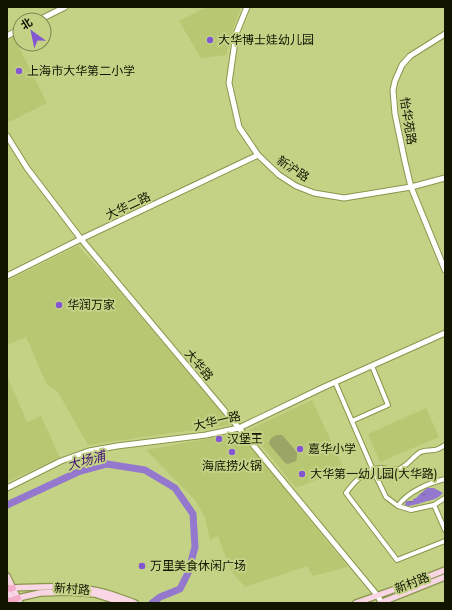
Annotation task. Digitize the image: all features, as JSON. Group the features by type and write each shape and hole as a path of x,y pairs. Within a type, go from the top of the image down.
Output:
{"main road":[{"name":"新村路","path":"356,603 445,570"},
{"path":"7,576 9,589 14,601"},
{"name":"新村路","path":"381,603 445,577"},
{"name":"新村路","path":"9,589 70,587 94,590 133,602"},
{"name":"新村路","path":"14,601 40,593 70,592 95,594 123,603"}],"street":[{"path":"52,14 65,7"},
{"name":"新沪路","path":"247,7 236,34 229,82 239,127 258,156 279,175 296,186 314,193 344,198 411,187 445,178"},
{"name":"怡华苑路","path":"411,187 395,114 393,90 395,80 402,65 410,56 445,34"},
{"name":"大华路","path":"7,136 27,168 81,240 239,428 377,595 381,603"},
{"name":"大华二路","path":"7,276 258,156"},
{"path":"411,187 445,270"},
{"name":"大华一路","path":"7,488 61,461 89,452 117,446 206,435 239,428 335,382 445,333"},
{"path":"352,421 388,405 372,366"},
{"path":"335,382 386,497 398,506 411,510 434,505 445,498"},
{"path":"445,445 435,450 419,453 409,463 399,469 390,470 376,468 365,473 354,482 346,492 397,560 445,541"},
{"path":"398,506 412,493 424,485 445,480"},
{"path":"434,505 445,530"}],"shaded area":[{"name":"大华博士娃幼儿园","path":"207,7 241,7 226,55 201,58 179,21"},
{"name":"上海市大华第二小学","path":"12,38 12,52 22,52 47,103 7,123 7,40"},
{"path":"78,246 110,280 232,425 88,445 58,392 47,385 26,337 7,345 7,281"},
{"path":"7,376 27,422 41,416 60,458 7,482"},
{"name":"嘉华小学","path":"312,400 344,469 296,488 249,430"},
{"path":"426,408 439,437 380,462 368,434"},
{"path":"239,433 348,567 313,576 307,566 245,587 231,571 218,536 210,540 205,518 195,500 146,450"},
{"path":"277,435 282,435 297,452 296,461 288,464 285,463 269,444 271,438"}],"water":[{"path":"427,488 434,488 443,493 432,500 416,505 405,505 406,501 413,501 413,499"}],"waterway":[{"name":"大场浦","path":"7,505 78,472 107,464 145,470 175,488 193,514 195,547 188,573 180,589 160,597 152,603"}],"place":[{"name":"大华博士娃幼儿园","path":"210,40"},
{"name":"上海市大华第二小学","path":"19,71"},
{"name":"华润万家","path":"59,305"},
{"name":"汉堡王","path":"219,439"},
{"name":"嘉华小学","path":"300,449"},
{"name":"海底捞火锅","path":"232,452"},
{"name":"大华第一幼儿园(大华路)","path":"302,474"},
{"name":"万里美食休闲广场","path":"142,566"}]}
